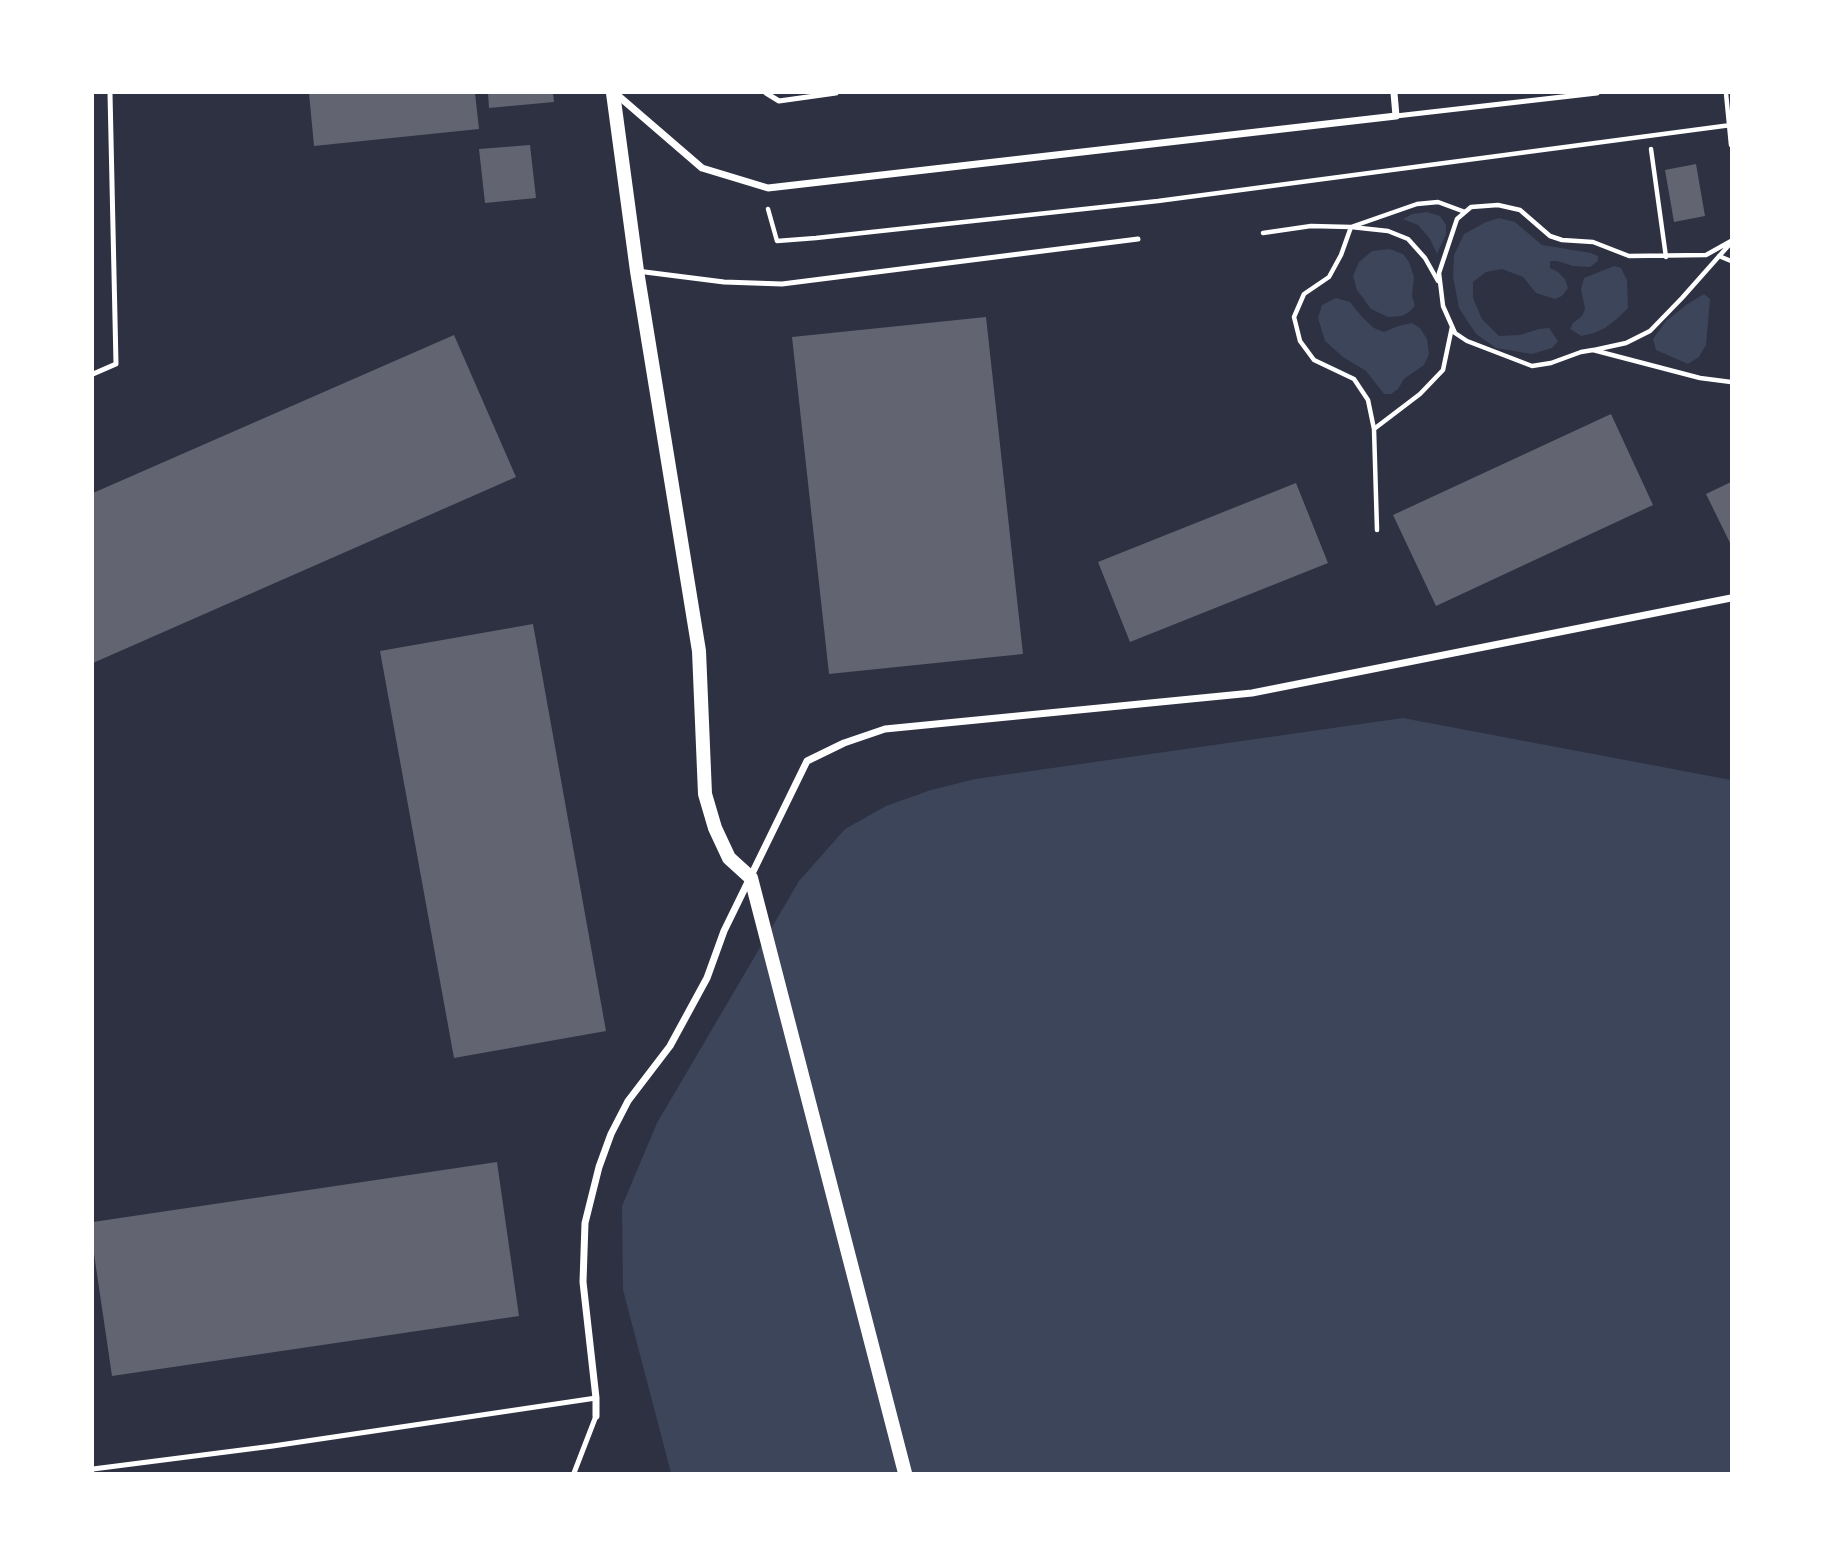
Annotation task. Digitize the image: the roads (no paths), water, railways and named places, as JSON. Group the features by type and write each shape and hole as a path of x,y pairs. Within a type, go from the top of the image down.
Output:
{"main road":[{"path":"614,93 637,271 699,651 705,794 715,828 729,858 751,878 905,1473"}],"street":[{"path":"614,93 702,168 768,188 1396,116 1394,93"},
{"path":"596,1416 583,1282 584,1223 599,1167 611,1134 628,1101 670,1046 707,978 724,931 807,761 844,743 885,729 1252,692 1731,598"}],"lane":[{"path":"93,374 116,365 110,93"},
{"path":"766,93 779,101 836,93"},
{"path":"1396,116 1597,93"},
{"path":"637,271 724,282 782,284 1138,239"},
{"path":"93,1469 274,1446 596,1398"},
{"path":"573,1473 596,1416"}]}
